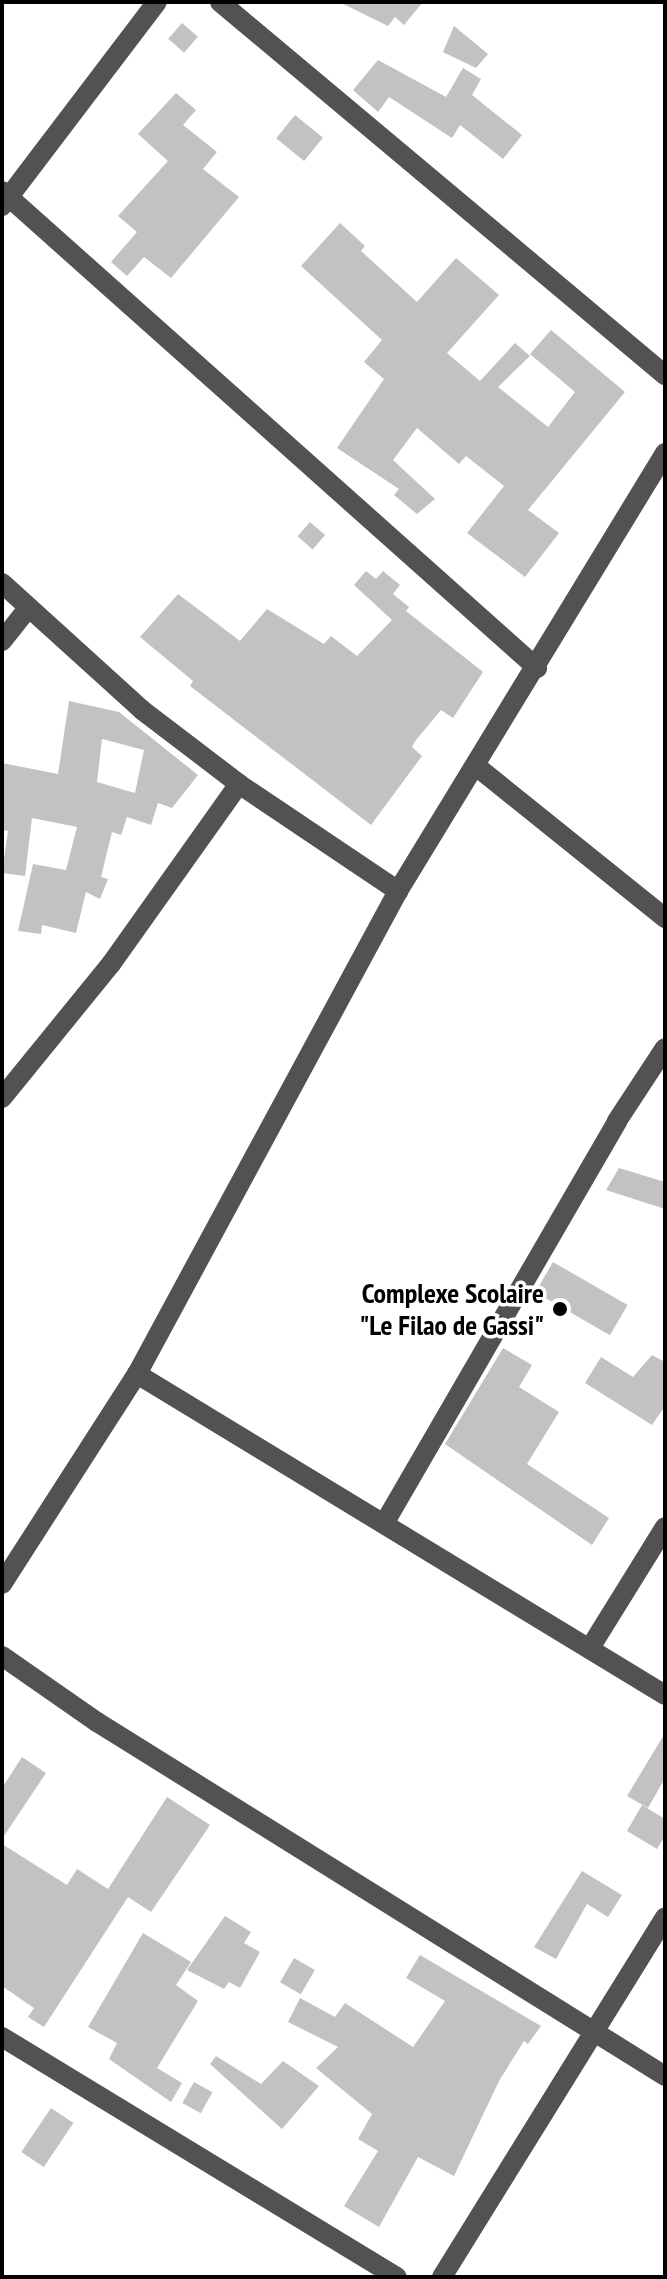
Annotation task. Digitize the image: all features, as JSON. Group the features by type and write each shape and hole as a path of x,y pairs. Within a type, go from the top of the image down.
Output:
{"street":[{"path":"157,2 5,198 537,668"},
{"path":"220,2 665,375"},
{"path":"2,1584 137,1374 398,891 537,668 665,453"},
{"path":"2,583 142,710 239,784 398,891"},
{"path":"2,641 29,607"},
{"path":"476,766 665,918"},
{"path":"2,1098 111,964 239,784"},
{"path":"385,1522 609,1134 665,1048"},
{"path":"137,1374 665,1695"},
{"path":"590,1648 665,1527"},
{"path":"2,1656 97,1722 665,2076"},
{"path":"442,2277 665,1917"},
{"path":"2,2037 397,2277"}],"building":[{"path":"339,2 423,2 404,25 395,17 388,26"},
{"path":"182,23 198,37 184,53 168,39"},
{"path":"454,26 488,54 476,68 443,52"},
{"path":"378,60 446,97 463,68 481,79 472,95 522,135 503,159 460,125 452,138 389,97 378,112 353,90"},
{"path":"176,93 196,110 183,125 217,152 203,169 239,197 171,278 144,257 127,276 111,262 137,232 118,216 168,161 138,134"},
{"path":"295,115 323,138 304,161 276,138"},
{"path":"340,223 365,246 361,251 417,302 456,258 499,295 447,353 480,381 515,343 530,356 498,387 548,427 575,392 530,354 551,330 625,392 528,510 559,533 525,577 467,533 504,486 466,456 459,464 417,428 393,460 435,499 417,514 394,495 399,489 337,448 384,379 364,362 382,340 301,266"},
{"path":"310,522 325,535 313,549 298,536"},
{"path":"366,571 376,579 383,571 400,585 393,594 409,607 406,611 483,672 453,718 441,710 416,740 412,747 422,756 371,825 190,686 193,681 140,637 178,594 240,641 267,609 324,644 331,636 357,656 392,620 354,585"},
{"path":"69,701 119,712 198,775 172,808 158,803 151,825 127,817 121,835 112,832 101,877 108,879 100,899 86,892 76,933 42,925 41,934 18,931 33,864 66,870 77,827 32,818 25,876 2,873 8,831 2,830 2,763 58,774","holes":["102,739 144,750 135,793 97,782"]},
{"path":"619,1168 665,1182 665,1209 606,1190"},
{"path":"553,1262 627,1305 610,1335 536,1292"},
{"path":"503,1348 532,1365 519,1387 559,1412 527,1464 609,1518 592,1545 445,1444"},
{"path":"652,1355 665,1362 665,1406 652,1425 585,1383 601,1357 633,1377"},
{"path":"665,1733 665,1778 648,1808 627,1796"},
{"path":"22,1757 46,1773 2,1839 2,1788"},
{"path":"167,1797 210,1825 151,1912 128,1897 44,2027 28,2017 34,2008 2,1986 2,1844 67,1885 77,1869 108,1889"},
{"path":"642,1805 665,1819 665,1836 657,1849 627,1831"},
{"path":"582,1871 622,1895 608,1917 587,1904 556,1959 534,1947"},
{"path":"225,1916 251,1932 244,1943 260,1952 240,1988 229,1982 224,1989 187,1970"},
{"path":"143,1933 191,1962 176,1985 198,2001 157,2068 182,2083 171,2102 109,2059 117,2043 88,2027"},
{"path":"420,1955 541,2026 528,2044 524,2041 499,2081 454,2176 418,2157 379,2227 344,2206 378,2151 358,2139 372,2114 316,2068 338,2047 288,2022 300,1998 335,2017 345,2003 413,2047 445,2001 406,1978"},
{"path":"294,1958 315,1970 301,1994 280,1982"},
{"path":"216,2056 261,2084 283,2061 319,2086 282,2129 210,2064"},
{"path":"194,2082 212,2092 201,2113 182,2103"},
{"path":"51,2108 73,2123 44,2167 21,2152"}],"place":[{"name":"Complexe Scolaire \"Le Filao de Gassi\"","path":"560,1309"}]}
